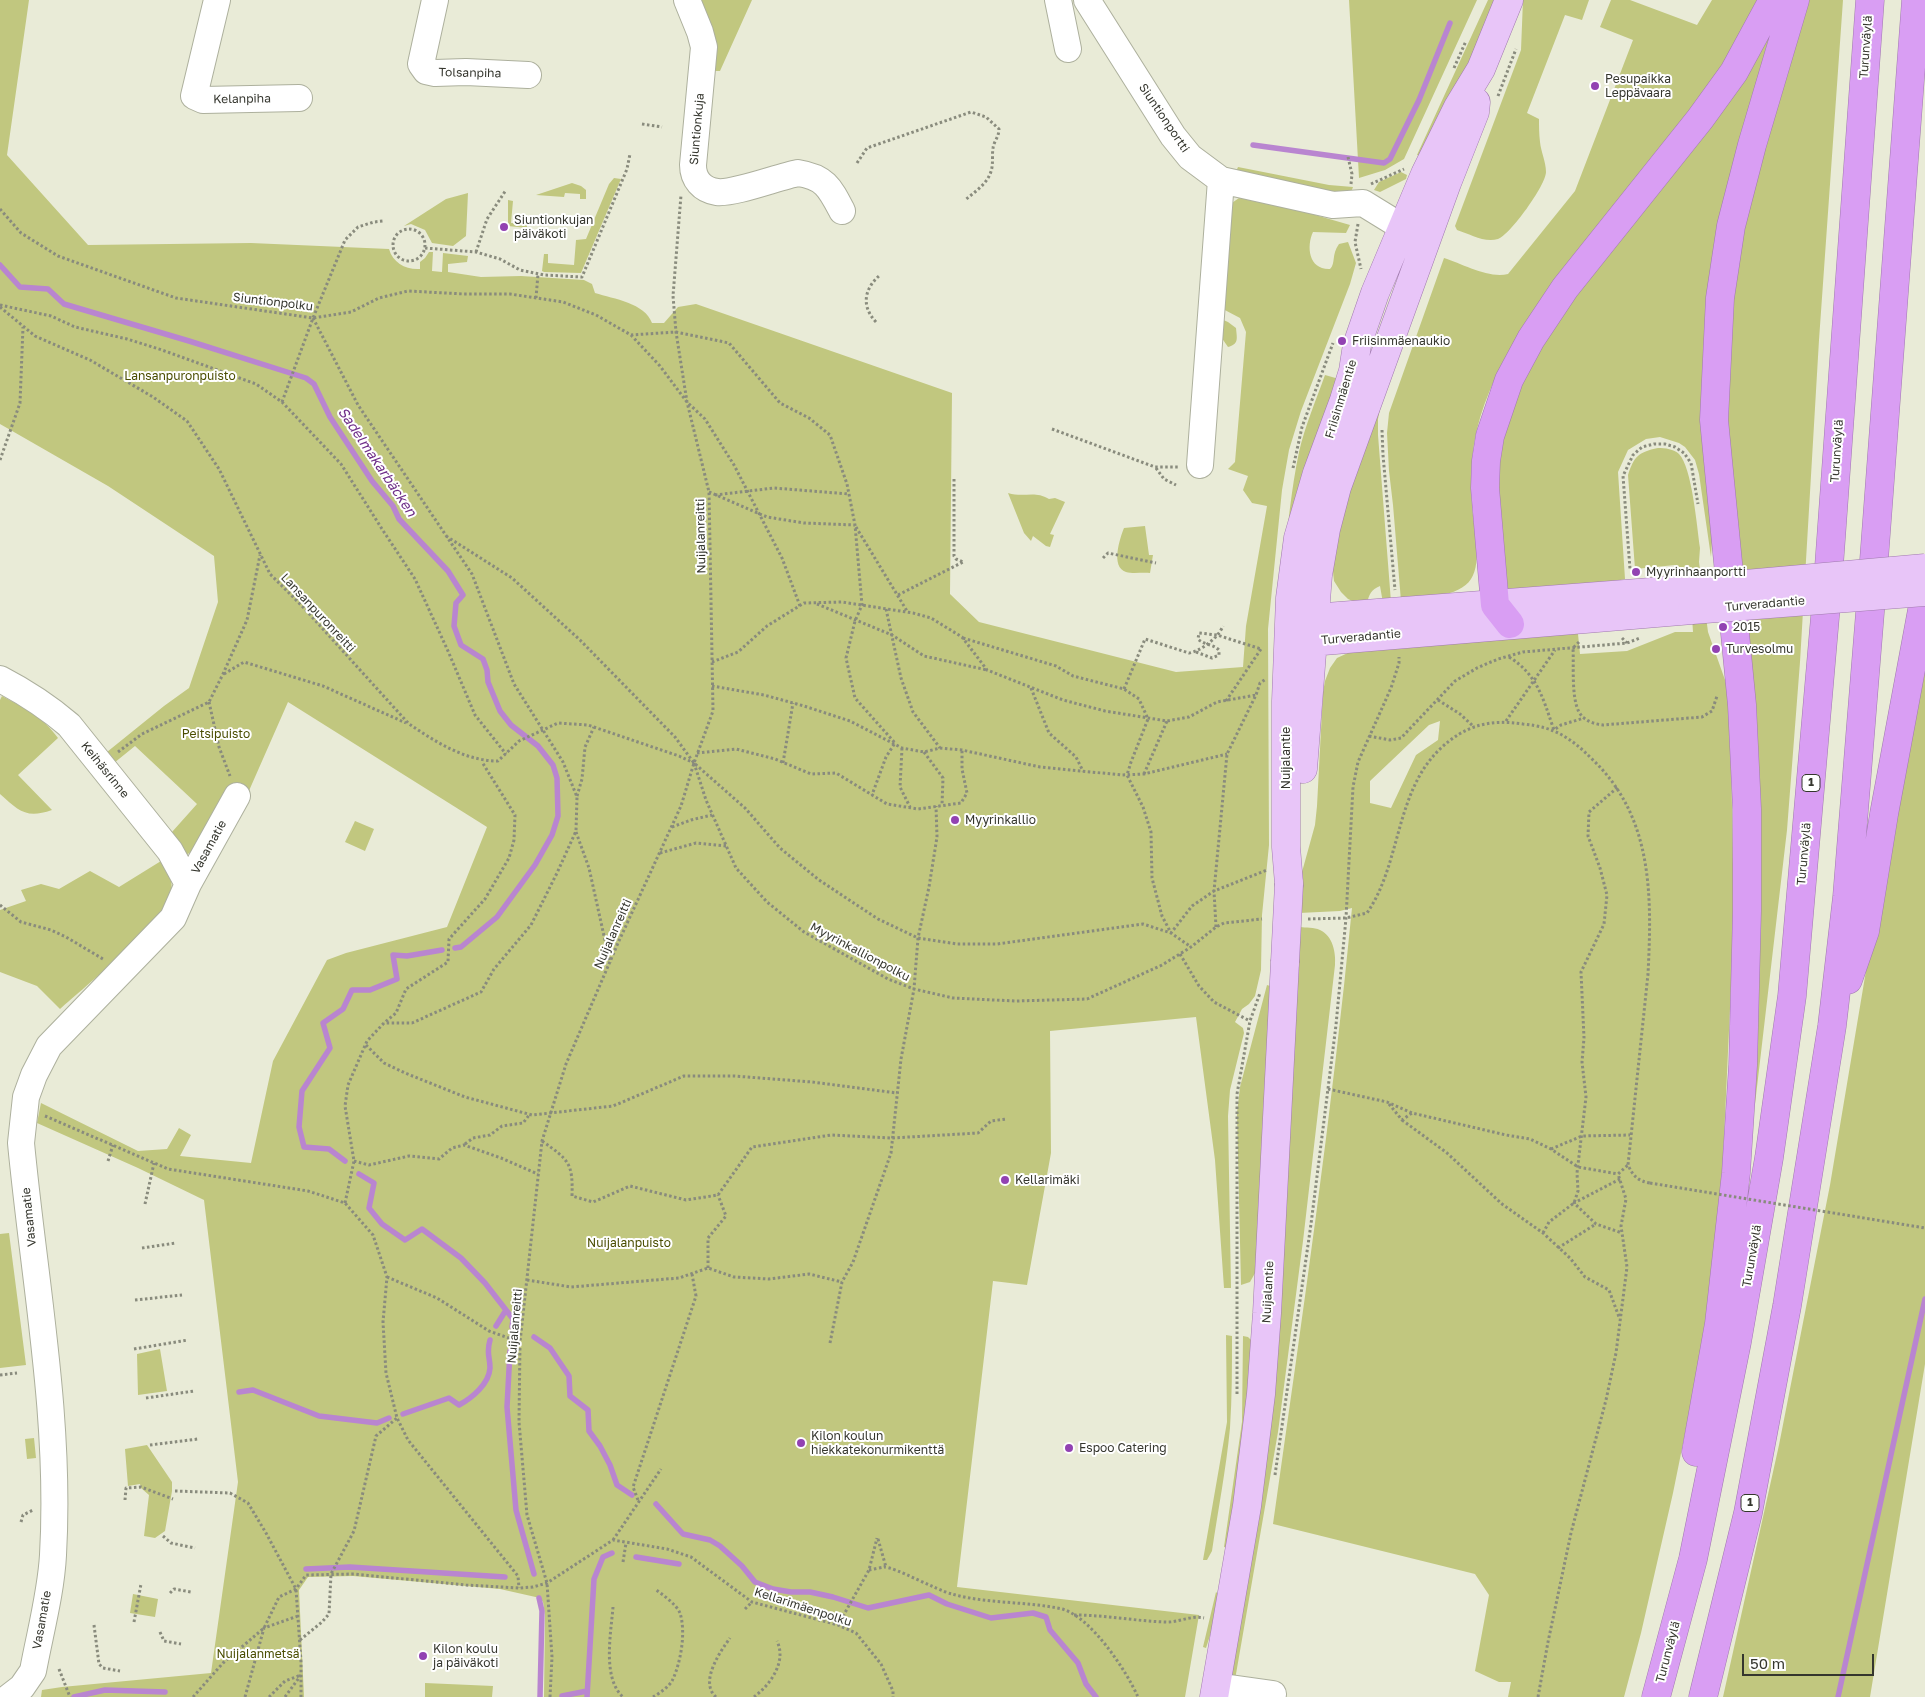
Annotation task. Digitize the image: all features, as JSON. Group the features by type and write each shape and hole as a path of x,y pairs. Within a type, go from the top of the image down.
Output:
{"highway":[{"path":"1502,615 1485,488 1486,461 1490,436 1509,380 1531,338 1566,288 1700,119 1734,72 1773,0"},
{"path":"1693,1559 1694,1468 1719,1324 1736,1173 1743,1065 1747,911 1747,809 1742,705 1714,420 1719,316 1731,226 1752,145 1795,0"},
{"name":"Turunväylä","path":"1656,1697 1693,1559 1738,1342 1769,1158 1792,996 1827,594 1870,0"},
{"name":"1","path":"1704,1697 1750,1503 1787,1306 1832,1026 1846,896 1864,689 1916,0"},
{"path":"1832,1026 1865,931 1884,814 1925,593"}],"main road":[{"name":"Friisinmäentie","path":"1305,631 1290,598 1298,538 1317,473 1353,371 1356,345 1425,174 1481,69 1509,0"},
{"name":"Friisinmäentie","path":"1305,631 1337,487 1355,432 1474,112 1481,69"},
{"name":"Turveradantie","path":"1691,600 1925,568"},
{"name":"Turveradantie","path":"1305,631 1691,600 1925,593"},
{"name":"Nuijalantie","path":"1215,1692 1247,1506 1261,1394 1285,962 1281,876 1298,848 1305,631"}],"street":[{"name":"Kelanpiha","path":"217,0 194,96 203,100 300,98"},
{"name":"Tolsanpiha","path":"435,0 421,64 426,71 435,74 466,72 528,75"},
{"name":"Siuntionkuja","path":"687,0 704,47 693,165 693,172 697,181 711,190 726,192 798,172 809,174 829,186 842,211"},
{"path":"1058,0 1068,50"},
{"name":"Siuntionportti","path":"1087,0 1173,136 1190,158 1221,180 1338,194 1363,203 1402,227 1428,235"},
{"path":"1191,467 1221,180"},
{"name":"Keihäsrinne","path":"0,679 52,711 69,725 170,851 188,884"},
{"name":"Vasamatie","path":"8,1697 22,1687 33,1671 53,1558 55,1518 52,1424 21,1143 26,1097 49,1046 173,918 188,884 236,796"},
{"path":"1215,1692 1273,1694"}],"path":[{"path":"857,163 867,148 972,112 982,114 999,129 999,135 993,145 991,157 993,164 987,181 965,200"},
{"path":"642,124 662,127"},
{"path":"425,248 476,252 500,259 520,270 538,274 582,277 627,169 630,154"},
{"path":"1348,159 1352,174 1351,185"},
{"path":"1338,194 1351,185 1359,185"},
{"path":"476,252 487,219 506,190"},
{"name":"Nuijalanreitti","path":"550,1697 552,1658 548,1583 526,1515 520,1422 520,1342 542,1141 566,1064 681,806 713,711 709,492 687,402 676,332 673,296 681,190"},
{"name":"Siuntionpolku","path":"0,209 21,233 58,256 176,298 313,318 351,312 379,298 408,291 510,294 563,302 596,315 631,335 660,366 687,402"},
{"path":"282,402 313,318 346,240 358,227 383,221"},
{"path":"403,230 413,230 422,235 425,248 420,258 410,262 404,261 396,254 393,243 403,230"},
{"path":"536,298 538,274"},
{"path":"876,322 869,312 866,302 867,290 871,283 880,276"},
{"path":"0,306 51,316 75,326 162,350 256,384 282,402 341,464 415,579 475,715 506,754"},
{"name":"Lansanpuronreitti","path":"0,306 35,336 90,360 187,421 219,469 270,574 303,607 409,724 468,758 482,761"},
{"path":"313,318 358,405 472,574 514,684 563,762 576,797"},
{"path":"0,460 20,404 23,326"},
{"path":"631,335 676,332 729,342 780,403 809,418 830,435 847,484 855,525 862,605 855,621 846,658 855,698 895,743"},
{"path":"687,402 705,419 734,466 782,558 800,606"},
{"path":"1382,427 1395,591"},
{"path":"1052,429 1156,467 1191,467"},
{"path":"0,444 6,446"},
{"path":"1156,467 1164,479 1176,484"},
{"path":"898,595 963,562 954,556 954,479"},
{"path":"715,494 774,488 849,494"},
{"path":"709,492 767,517 804,523 855,525"},
{"path":"855,525 908,612"},
{"path":"446,536 512,578 580,640 675,737 694,763 745,808 780,848 819,880 878,919 918,938 957,944 997,944 1142,924 1171,932 1191,947"},
{"path":"1103,558 1108,553 1156,563"},
{"path":"103,766 142,734 208,702 223,674 247,620 260,554"},
{"path":"712,662 738,652 767,626 804,603 842,602 908,612 931,618 962,637 1056,666 1073,676 1124,689 1139,699 1148,719 1127,775 1143,807 1151,832 1152,878 1162,916 1171,932"},
{"path":"815,603 892,636 924,656 987,670 1063,700 1105,711 1167,721 1188,716 1212,704 1256,695"},
{"path":"886,609 901,678 913,712 940,748"},
{"path":"1124,689 1145,639 1189,653 1195,652 1207,644 1223,626"},
{"path":"1195,652 1208,657 1217,656 1219,650 1215,646 1198,639 1199,633 1217,635 1268,650"},
{"path":"1369,736 1390,740 1401,738 1455,682 1477,668 1508,656 1523,652 1627,643 1644,636"},
{"path":"962,637 987,670"},
{"path":"1226,701 1261,649"},
{"path":"1506,722 1555,650"},
{"path":"1274,1482 1311,1224 1328,1089 1346,918 1354,787 1358,762 1392,688 1399,663 1399,655"},
{"path":"1508,656 1522,665 1534,679 1554,730"},
{"path":"223,674 244,662 323,686 409,724"},
{"path":"1262,920 1224,923 1216,927 1214,891 1227,754 1260,683 1273,675"},
{"path":"712,686 764,695 794,703 850,721 902,748 924,752 940,748 962,750 1025,765 1127,775 1144,774 1227,754"},
{"path":"1030,687 1049,733 1076,756 1084,772"},
{"path":"1438,700 1460,714 1474,727"},
{"path":"208,702 219,747 236,796"},
{"path":"783,763 794,703"},
{"path":"1554,730 1584,718"},
{"path":"1144,774 1167,721"},
{"path":"1299,919 1346,918 1367,913 1381,887 1406,807 1425,767 1461,732 1487,722 1542,726 1554,730 1581,748 1618,788 1640,839 1648,874 1650,907 1648,974 1630,1135 1628,1165 1632,1174 1636,1178 1650,1183 1925,1228"},
{"path":"482,761 498,761 520,741 558,723 594,727 679,756 694,763"},
{"path":"594,727 585,747 582,779 576,797 576,831 589,868 610,963"},
{"path":"872,795 886,757 895,743"},
{"path":"902,748 900,787 910,807"},
{"path":"697,754 736,749 783,763 811,774 836,772 887,804 918,809 961,803 968,793 962,769 962,750"},
{"path":"924,752 943,778 942,805"},
{"path":"345,1203 354,1161 345,1106 348,1085 366,1045 384,1023 396,1013 406,988 448,962 449,939 485,900 509,858 514,840 515,815 482,761"},
{"name":"Myyrinkallionpolku","path":"694,763 712,814 736,868 767,902 804,932 888,979 914,990 962,998 1015,1001 1087,999 1162,965 1191,947 1216,927"},
{"path":"1574,1203 1578,1191 1578,1167 1586,1097 1582,1062 1584,1038 1581,972 1604,924 1607,895 1600,868 1588,836 1589,812 1618,788"},
{"path":"830,1343 842,1282 853,1262 891,1153 897,1092 908,1015 914,990 918,938 937,837 936,806"},
{"path":"671,828 712,814"},
{"path":"384,1023 412,1023 481,992 494,969 531,925 576,831"},
{"path":"660,853 696,843 726,846"},
{"path":"1171,932 1192,906 1214,891 1281,876"},
{"path":"0,905 21,922 51,930 66,937 95,953 107,963"},
{"path":"1180,954 1199,986 1214,1002 1250,1021"},
{"path":"1236,1403 1238,1374 1237,1094 1250,1021 1263,984"},
{"path":"366,1045 384,1063 405,1074 465,1097 530,1114 614,1106 684,1076 734,1076 812,1082 897,1092"},
{"path":"1328,1089 1387,1102 1412,1112 1506,1135 1530,1138 1552,1149 1578,1167 1619,1177"},
{"path":"1387,1102 1402,1120 1447,1153 1502,1204 1543,1233 1570,1258 1585,1277 1609,1290 1620,1320"},
{"path":"1402,1120 1412,1112"},
{"path":"23,1113 48,1116 168,1169 308,1191 345,1203 373,1235 387,1277 383,1322 386,1373 397,1418 408,1440 518,1576 520,1588"},
{"path":"354,1161 370,1165 409,1156 439,1159 452,1148 464,1145 473,1138 490,1135 502,1126 523,1123 530,1114"},
{"path":"542,1141 562,1156 573,1174 572,1196 593,1202 630,1186 686,1200 718,1195 752,1147 831,1136 892,1138 978,1133 991,1121 1006,1119"},
{"path":"1552,1149 1582,1136 1630,1135"},
{"path":"108,1161 113,1145"},
{"path":"464,1145 538,1174"},
{"path":"145,1204 154,1163"},
{"path":"1543,1233 1549,1222 1574,1203 1619,1177 1628,1165"},
{"path":"1538,1697 1571,1533 1606,1400 1616,1353 1627,1267 1621,1226 1626,1199 1619,1177"},
{"path":"708,1268 708,1238 726,1216 718,1195"},
{"path":"1574,1203 1596,1224 1622,1233"},
{"path":"1558,1248 1596,1224"},
{"path":"142,1248 176,1243"},
{"path":"528,1280 571,1287 679,1278 708,1268 734,1277 769,1279 809,1274 842,1282"},
{"path":"638,1500 633,1487 696,1296 692,1274"},
{"path":"387,1277 437,1298 489,1331 520,1342"},
{"path":"135,1300 182,1295"},
{"path":"134,1349 188,1340"},
{"path":"0,1375 17,1373"},
{"path":"146,1398 194,1391"},
{"path":"300,1640 329,1614 331,1574 354,1531 376,1436 397,1418"},
{"path":"150,1445 198,1439"},
{"path":"245,1697 264,1628 279,1597 296,1589 306,1575 354,1574 429,1582 520,1588 548,1583 613,1540 660,1469"},
{"path":"125,1500 126,1488 140,1486 173,1499"},
{"path":"175,1491 230,1493 248,1503 296,1589 300,1640 301,1697"},
{"path":"163,1536 171,1543 195,1548"},
{"path":"838,1626 869,1570 877,1538 886,1567"},
{"name":"Kellarimäenpolku","path":"613,1540 667,1549 691,1557 752,1602 838,1626 856,1633 881,1664 893,1691 893,1697"},
{"path":"623,1562 626,1543"},
{"path":"869,1570 886,1567 939,1591 963,1597 1063,1610 1074,1615 1100,1637 1131,1682 1138,1697"},
{"path":"134,1622 141,1584"},
{"path":"170,1593 174,1589 191,1592"},
{"path":"653,1697 673,1680 680,1655 682,1627 679,1612 655,1589"},
{"path":"746,1609 752,1602"},
{"path":"614,1608 610,1649 611,1676 617,1692 623,1697"},
{"path":"1202,1626 1205,1609"},
{"path":"1074,1615 1167,1623 1194,1616 1204,1618"},
{"path":"193,1697 223,1663 264,1628 298,1616"},
{"path":"94,1624 98,1664 102,1668 120,1671"},
{"path":"160,1632 164,1641 181,1644"},
{"path":"716,1697 710,1686 712,1673 720,1652 730,1638"},
{"path":"754,1697 766,1688 774,1675 780,1656 777,1641"},
{"path":"59,1668 70,1697"},
{"path":"269,1697 285,1681 301,1675"},
{"path":"285,1697 301,1675"}],"green space":[{"name":"Nuijalanpuisto","path":"0,0 29,0 7,155 88,245 251,243 389,249 397,262 405,267 415,269 420,269 420,262 429,252 433,252 432,271 442,272 443,253 468,256 467,262 448,264 448,272 481,277 521,276 584,280 592,284 595,293 636,306 648,316 652,323 664,323 678,307 696,304 952,393 950,594 979,622 1176,672 1243,667 1246,626 1267,506 1252,503 1243,490 1248,476 1228,469 1235,462 1246,332 1240,318 1221,308 1229,205 1239,198 1260,199 1350,225 1346,233 1313,232 1311,238 1311,256 1318,266 1330,269 1339,244 1348,242 1356,263 1350,284 1301,411 1289,450 1282,490 1268,629 1269,845 1262,915 1261,970 1255,996 1242,1009 1235,1022 1243,1028 1244,1033 1230,1090 1228,1116 1231,1288 1224,1288 1215,1160 1196,1017 1050,1031 1051,1153 1027,1285 993,1281 957,1587 1199,1615 1185,1697 544,1697 545,1615 543,1602 540,1598 500,1589 353,1576 308,1577 299,1590 304,1697 41,1697 42,1690 62,1687 211,1673 238,1482 204,1200 37,1123 41,1103 138,1151 167,1149 179,1128 191,1135 180,1156 251,1163 273,1061 327,960 346,953 447,927 487,827 288,702 248,793 229,786 206,834 200,843 186,855 150,806 172,832 197,804 135,746 114,763 107,752 189,688 218,602 214,556 108,486 0,424"},
{"path":"693,0 752,0 720,71 708,71"},
{"path":"1349,0 1477,0 1404,159 1385,170 1359,178"},
{"path":"1488,0 1498,0 1424,158 1417,155"},
{"path":"1523,0 1589,0 1582,20 1565,15 1527,113 1539,119 1540,142 1546,168 1544,178 1534,198 1511,229 1498,239 1488,240 1457,230 1455,226 1521,50"},
{"path":"1611,0 1630,0 1697,25 1712,0 1763,0 1733,53 1514,342 1501,366 1480,417 1474,444 1471,490 1477,553 1475,571 1471,579 1466,585 1449,593 1429,598 1401,601 1389,471 1387,433 1389,413 1444,258 1484,273 1508,274 1575,191 1633,40 1600,27"},
{"path":"1804,0 1843,0 1819,340 1800,662 1787,830 1755,1104 1750,1102 1723,362 1737,230"},
{"path":"1776,16 1735,164 1711,557 1699,474 1695,460 1685,447 1679,443 1660,437 1646,439 1628,450 1618,472 1625,579 1588,587 1505,591 1497,472 1508,413 1543,335"},
{"path":"1238,167 1329,185 1353,187 1350,195 1235,174"},
{"path":"1401,172 1407,175 1406,179 1380,192 1374,190 1379,182"},
{"path":"614,178 621,179 581,273 542,271 544,254 548,254 548,263 574,265 576,240 586,239 609,184"},
{"path":"572,183 586,190 586,199 580,199 580,194 565,193 564,197 536,195"},
{"path":"468,193 466,236 453,246 432,243 425,230 411,224 404,226 446,199"},
{"path":"508,200 513,201 511,223 527,224 527,228 508,226"},
{"path":"1214,316 1236,328 1236,343 1228,347 1219,334"},
{"path":"1325,375 1339,379 1283,566 1299,452 1307,423"},
{"path":"1382,399 1378,419 1378,435 1391,602 1383,603 1380,586 1371,593 1367,604 1360,604 1348,599 1334,581 1330,545"},
{"path":"1664,448 1672,450 1677,452 1684,461 1691,484 1697,526 1700,548 1699,562 1708,632 1730,694 1734,922 1721,1203 1705,1328 1691,1404 1641,1633 1624,1697 1508,1697 1511,1682 1499,1682 1475,1671 1489,1595 1475,1574 1273,1524 1326,1139 1352,908 1340,911 1299,913 1302,872 1315,825 1323,692 1330,668 1337,658 1350,652 1515,630 1578,634 1580,654 1627,651 1675,632 1693,632 1689,571 1676,572 1675,565 1635,569 1628,475 1632,464 1638,456 1651,450","holes":["1440,721 1438,740 1416,755 1391,808 1370,803 1370,781 1429,725"]},
{"path":"1008,493 1019,495 1034,494 1065,502 1050,534 1054,535 1050,547 1033,536 1031,541 1024,533"},
{"path":"1145,526 1149,555 1153,555 1150,573 1126,572 1121,569 1117,559 1124,528"},
{"path":"1925,647 1925,1364 1870,1697 1723,1697 1779,1445 1830,1185 1892,816"},
{"path":"2,696 40,719 58,738 18,775 52,810 36,814 23,812 0,794 0,700"},
{"path":"355,821 374,829 365,851 345,842"},
{"path":"161,861 172,884 171,893 166,905 155,920 123,953 60,1009 37,986 0,972 0,910 26,901 21,890 41,884 59,889 90,871 119,887"},
{"path":"1300,927 1318,929 1328,936 1334,950 1335,965 1303,1241 1278,1432 1232,1697 1226,1697"},
{"path":"1267,985 1273,987 1259,1266 1250,1282 1241,1285 1237,1113 1240,1087"},
{"path":"9,1233 26,1365 0,1368 0,1234"},
{"path":"1226,1335 1232,1336 1230,1428 1212,1551 1207,1560 1203,1560 1227,1422"},
{"path":"1243,1336 1248,1337 1256,1345 1229,1548 1224,1547 1242,1422"},
{"path":"160,1349 167,1391 138,1395 137,1354"},
{"path":"34,1438 36,1458 27,1459 25,1439"},
{"path":"147,1445 172,1482 165,1531 155,1538 144,1536 149,1495 141,1488 140,1484 128,1486 125,1449"},
{"path":"1216,1592 1220,1596 1217,1614 1206,1648 1203,1647"},
{"path":"133,1594 158,1599 155,1617 130,1613"},
{"path":"425,1683 493,1686 492,1697 425,1697"}],"waterway":[{"path":"1253,145 1384,163 1390,159 1419,100 1450,23"},
{"name":"Sadelmakarbäcken","path":"0,265 20,287 48,289 64,304 306,378 314,384 330,417 372,481 393,506 399,519 448,571 463,595 456,603 454,626 461,645 483,659 487,670 488,682 500,711 511,725 538,746 553,765 557,778 558,816 552,835 535,865 497,917 461,947 455,948"},
{"name":"Sadelmakarbäcken","path":"345,1161 329,1149 304,1147 299,1127 302,1091 330,1048 323,1023 343,1009 352,990 370,990 397,979 393,955 407,956 442,950"},
{"name":"Sadelmakarbäcken","path":"359,1174 374,1183 369,1208 382,1224 405,1240 422,1229 461,1258 485,1283 513,1319 512,1327"},
{"path":"1838,1697 1925,1299"},
{"path":"496,1326 506,1310"},
{"path":"534,1337 550,1348 569,1376 570,1396 588,1410 589,1431 610,1465 617,1485 632,1495"},
{"path":"403,1414 449,1398 459,1405 469,1399 487,1380 490,1368 488,1349 490,1340"},
{"path":"510,1351 507,1407 516,1510 534,1574"},
{"path":"239,1392 253,1390 319,1416 377,1423 389,1418"},
{"path":"656,1504 683,1534 710,1540 720,1546 742,1566 755,1582 773,1589 791,1592 810,1592 868,1608 929,1595 947,1604 991,1618 1033,1613 1046,1617 1050,1630 1078,1663 1086,1684 1096,1697"},
{"path":"587,1697 594,1579 603,1557 612,1553"},
{"path":"636,1557 679,1564"},
{"path":"306,1569 350,1567 505,1577"},
{"path":"539,1598 542,1611 540,1697"},
{"path":"74,1697 105,1690 165,1692"},
{"path":"562,1696 587,1691"}],"place":[{"name":"Pesupaikka Leppävaara","path":"1595,86"},
{"name":"Siuntionkujan päiväkoti","path":"504,227"},
{"name":"Friisinmäenaukio","path":"1342,341"},
{"name":"Myyrinhaanportti","path":"1636,572"},
{"name":"2015","path":"1723,627"},
{"name":"Turvesolmu","path":"1716,649"},
{"name":"Myyrinkallio","path":"955,820"},
{"name":"Kellarimäki","path":"1005,1180"},
{"name":"Kilon koulun hiekkatekonurmikenttä","path":"801,1443"},
{"name":"Espoo Catering","path":"1069,1448"},
{"name":"Kilon koulu ja päiväkoti","path":"423,1656"}],"park label":[{"name":"Lansanpuronpuisto","path":"180,376"},
{"name":"Peitsipuisto","path":"216,734"},
{"name":"Nuijalanmetsä","path":"258,1654"}]}
